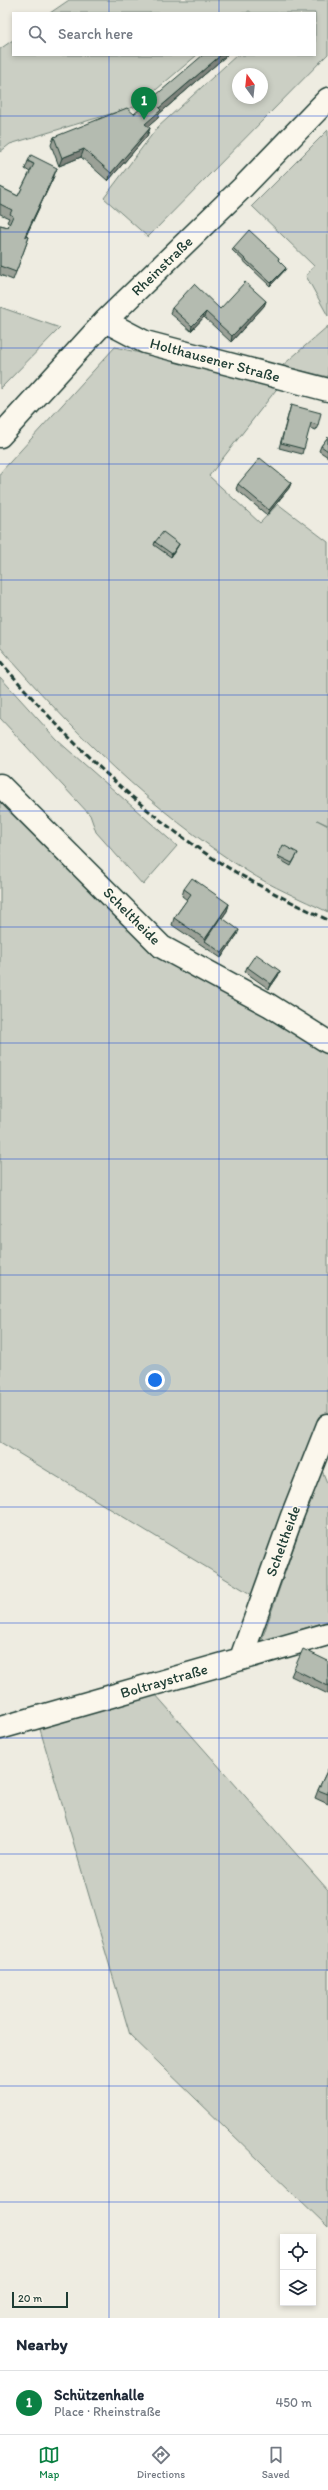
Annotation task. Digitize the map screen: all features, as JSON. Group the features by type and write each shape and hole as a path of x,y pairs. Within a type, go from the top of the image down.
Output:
{"street":[{"name":"Rheinstraße","path":"0,436 105,321 243,187 328,99"},
{"name":"Holthausener Straße","path":"105,321 144,342 328,390"},
{"name":"Scheltheide","path":"0,785 162,947 269,1005 328,1042"},
{"name":"Scheltheide","path":"242,1658 292,1516 328,1425"},
{"name":"Boltraystraße","path":"0,1728 328,1634"}],"shaded area":[{"path":"69,0 328,0 328,54 148,237 104,198 157,128 236,56 316,56 316,12 51,12"},
{"path":"12,41 12,56 196,56 137,106 10,144 0,152 0,49"},
{"path":"328,130 328,316 306,276 314,266 252,206"},
{"path":"0,307 60,328 0,389"},
{"path":"328,326 328,377 282,366"},
{"path":"115,347 279,386 209,476 260,523 278,504 328,542 328,825 317,820 328,826 328,912 287,893 247,871 212,848 178,822 146,796 85,739 27,678 0,647 0,473"},
{"path":"0,677 57,740 177,846 143,885 96,832 90,815 0,718"},
{"path":"0,786 162,947 328,1044 328,1427 262,1601 0,1442"},
{"path":"321,1468 328,1485 328,1621 261,1642"},
{"path":"148,1686 328,1890 328,2227 130,2035 37,1719"}],"building":[{"path":"202,56 220,56 159,108 161,110 145,124 150,128 111,173 84,149 62,158 54,137 127,108 134,114"},
{"path":"31,155 57,168 25,236 29,237 16,272 0,266 0,225 8,227 13,216 10,214 12,210 0,204 0,187 18,196 34,164 28,161"},
{"path":"249,230 279,258 278,260 286,268 271,283 233,248"},
{"path":"245,282 266,301 232,336 206,312 192,326 172,308 194,284 220,309"},
{"path":"291,405 321,413 318,425 311,423 304,449 281,443"},
{"path":"328,437 328,451 321,446"},
{"path":"260,458 291,483 269,510 238,484"},
{"path":"163,532 179,544 172,554 155,542"},
{"path":"283,845 298,853 292,863 278,856"},
{"path":"192,878 229,904 205,939 174,918 191,894 184,889"},
{"path":"221,917 239,930 222,953 205,941"},
{"path":"256,954 280,971 271,984 247,967"},
{"path":"303,1649 328,1661 328,1686 294,1669"},
{"path":"328,1769 328,1794 318,1790"}],"railway":[{"path":"0,661 47,715 97,765 150,812 222,864 328,920"}],"place":[{"name":"Schützenhalle","path":"144,120"}]}
